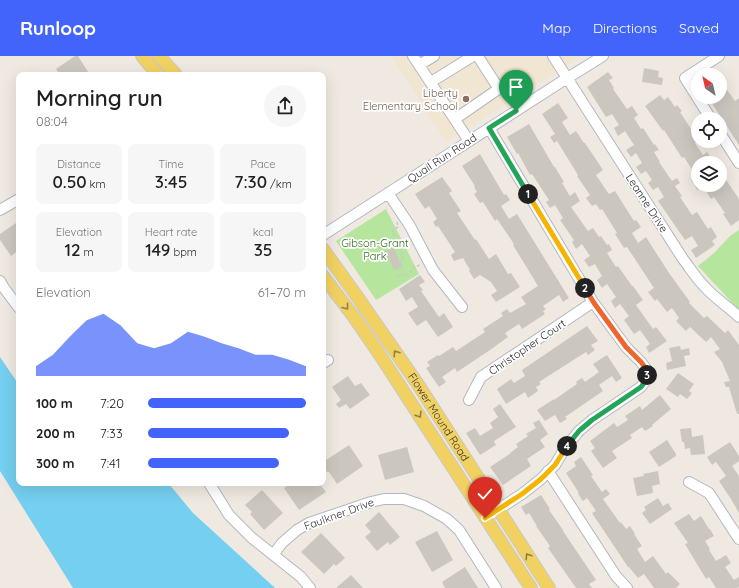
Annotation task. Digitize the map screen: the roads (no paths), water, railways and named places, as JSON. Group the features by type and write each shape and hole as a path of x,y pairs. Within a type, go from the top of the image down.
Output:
{"main road":[{"path":"142,56 155,72"},
{"path":"159,56 173,72"},
{"name":"Flower Mound Road","path":"326,253 356,294 404,365 549,588"},
{"name":"Flower Mound Road","path":"326,280 378,352 530,588"}],"street":[{"path":"413,56 469,141"},
{"path":"419,65 434,56"},
{"path":"430,82 473,56"},
{"path":"455,118 497,90 497,86 477,56"},
{"name":"Leanne Drive","path":"553,56 683,259 704,287 739,317"},
{"name":"Quail Run Road","path":"326,233 566,78 603,56"},
{"path":"707,112 685,78 719,56"},
{"path":"485,518 522,494 541,479 555,465 565,448 579,431 592,420 641,387 647,379 647,370 626,347 593,302 489,128"},
{"path":"727,144 739,163"},
{"path":"388,193 410,226 433,270 462,307"},
{"path":"0,210 16,201"},
{"path":"0,281 16,304"},
{"name":"Christopher Court","path":"469,400 481,377 593,302"},
{"path":"548,471 616,576 627,588"},
{"path":"690,482 709,493 739,539"},
{"path":"211,486 229,515 252,538 301,576 310,588"},
{"name":"Faulkner Drive","path":"273,555 282,543 296,530 309,523 384,498 404,499 424,506 447,519 459,530 496,588"}],"water":[{"path":"0,357 16,381 16,486 171,486 193,513 275,588 73,588 0,471"}],"place":[{"name":"Liberty Elementary School","path":"466,99"}],"park label":[{"name":"Gibson-Grant Park","path":"375,249"}]}
